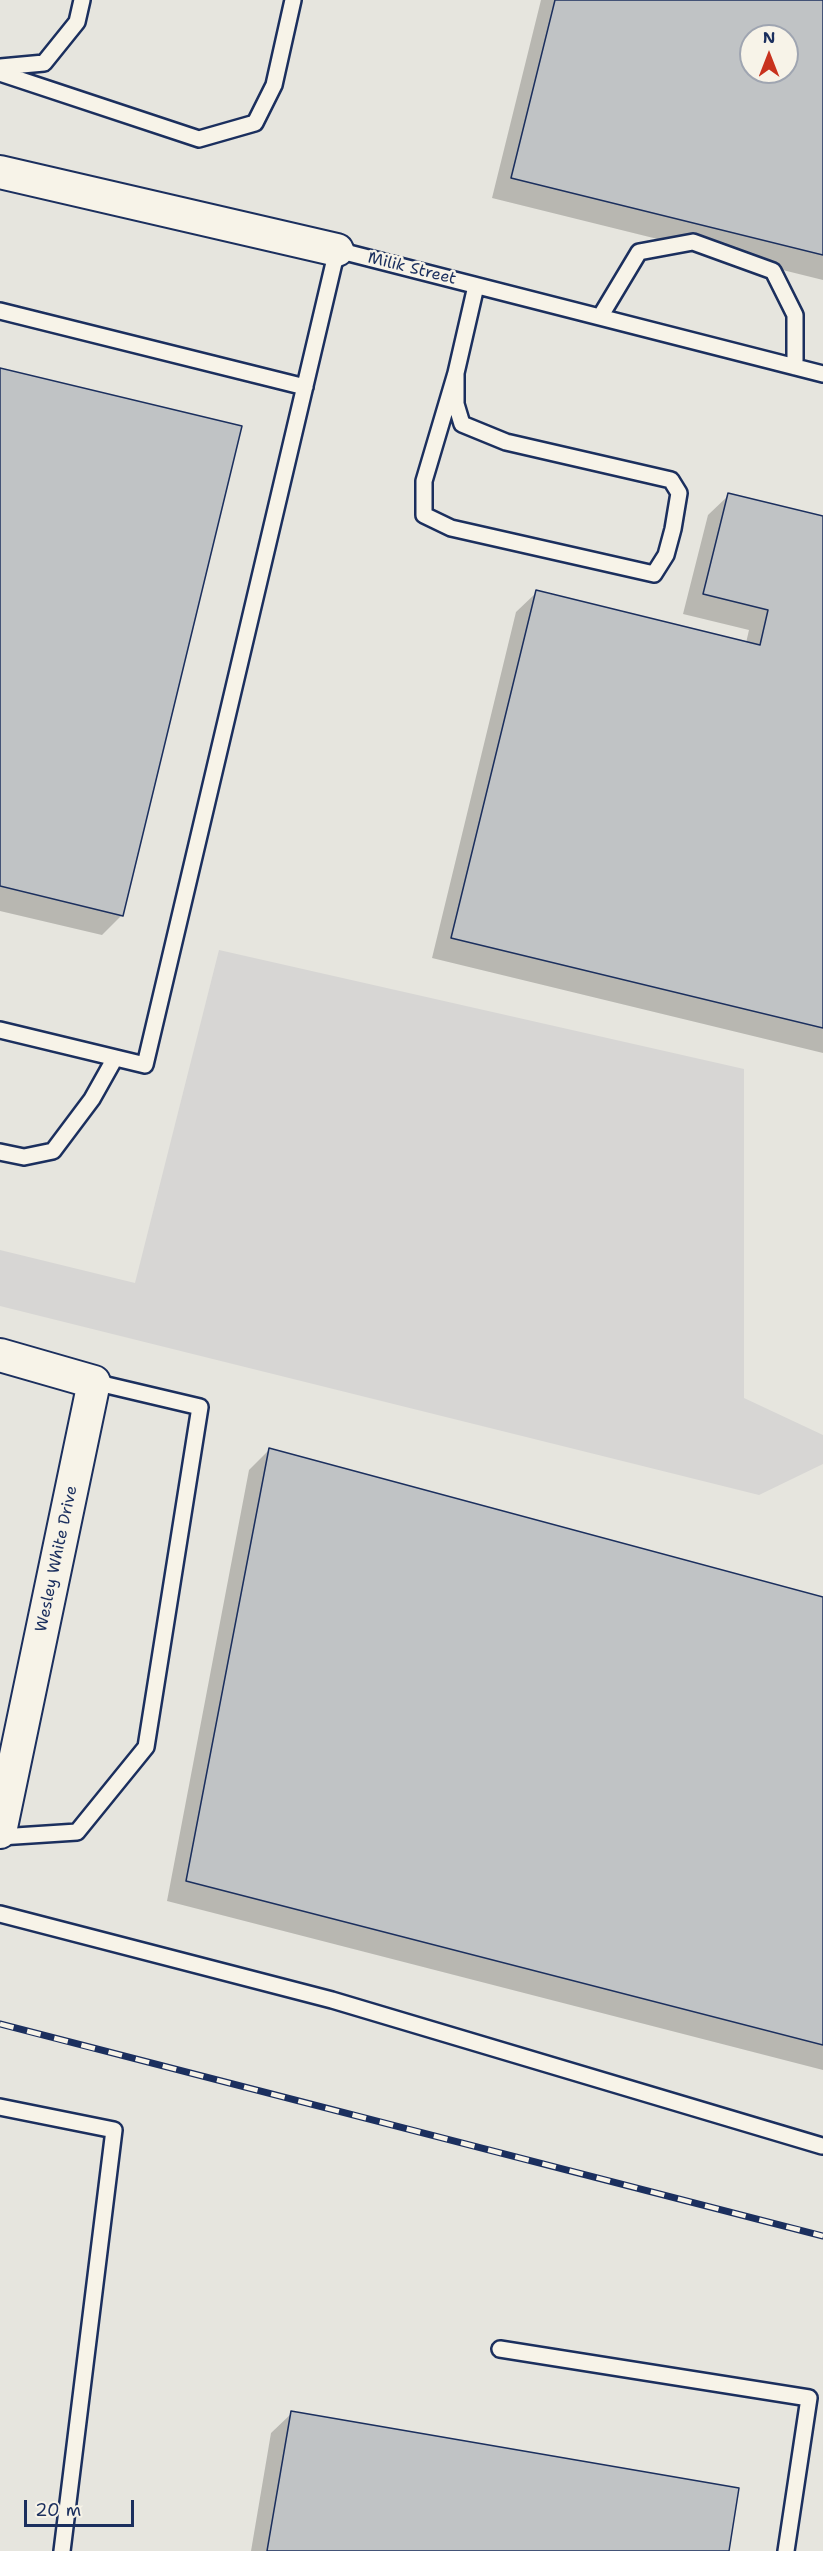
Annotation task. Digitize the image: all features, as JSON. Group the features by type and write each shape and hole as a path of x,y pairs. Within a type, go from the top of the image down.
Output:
{"street":[{"name":"Milik Street","path":"0,172 337,250"},
{"path":"0,1354 94,1382"},
{"name":"Wesley White Drive","path":"1,1822 94,1382"}],"lane":[{"path":"0,67 44,63 77,22 82,0"},
{"path":"0,73 199,139 255,123 274,85 293,0"},
{"path":"600,317 639,252 693,242 773,271 795,315 795,367"},
{"path":"0,1030 145,1065 337,250"},
{"name":"Milik Street","path":"337,250 823,374"},
{"path":"456,373 456,404 462,424 506,442 671,480 679,493 673,529 666,555 654,574 451,528 424,515 424,481 456,373 476,286"},
{"path":"0,311 304,387"},
{"path":"0,1152 24,1157 53,1151 92,1098 115,1058"},
{"path":"1,1822 77,1832 146,1747 200,1407 94,1382"},
{"path":"0,1914 332,2000 822,2146"},
{"path":"0,2107 114,2130 62,2551"},
{"path":"500,2349 809,2398 786,2551"}],"shaded area":[{"path":"0,0 823,0 823,2551 0,2551"},
{"path":"219,950 744,1069 744,1398 823,1435 823,1464 759,1495 0,1306 0,1250 135,1283"}],"building":[{"path":"555,0 823,0 823,255 511,178"},
{"path":"0,368 242,426 123,916 0,886"},
{"path":"728,493 823,516 823,1028 451,938 536,590 760,645 768,610 703,594"},
{"path":"269,1448 823,1597 823,2045 186,1881"},
{"path":"291,2411 739,2488 729,2551 267,2551"}],"railway":[{"path":"0,2024 823,2236"}]}
